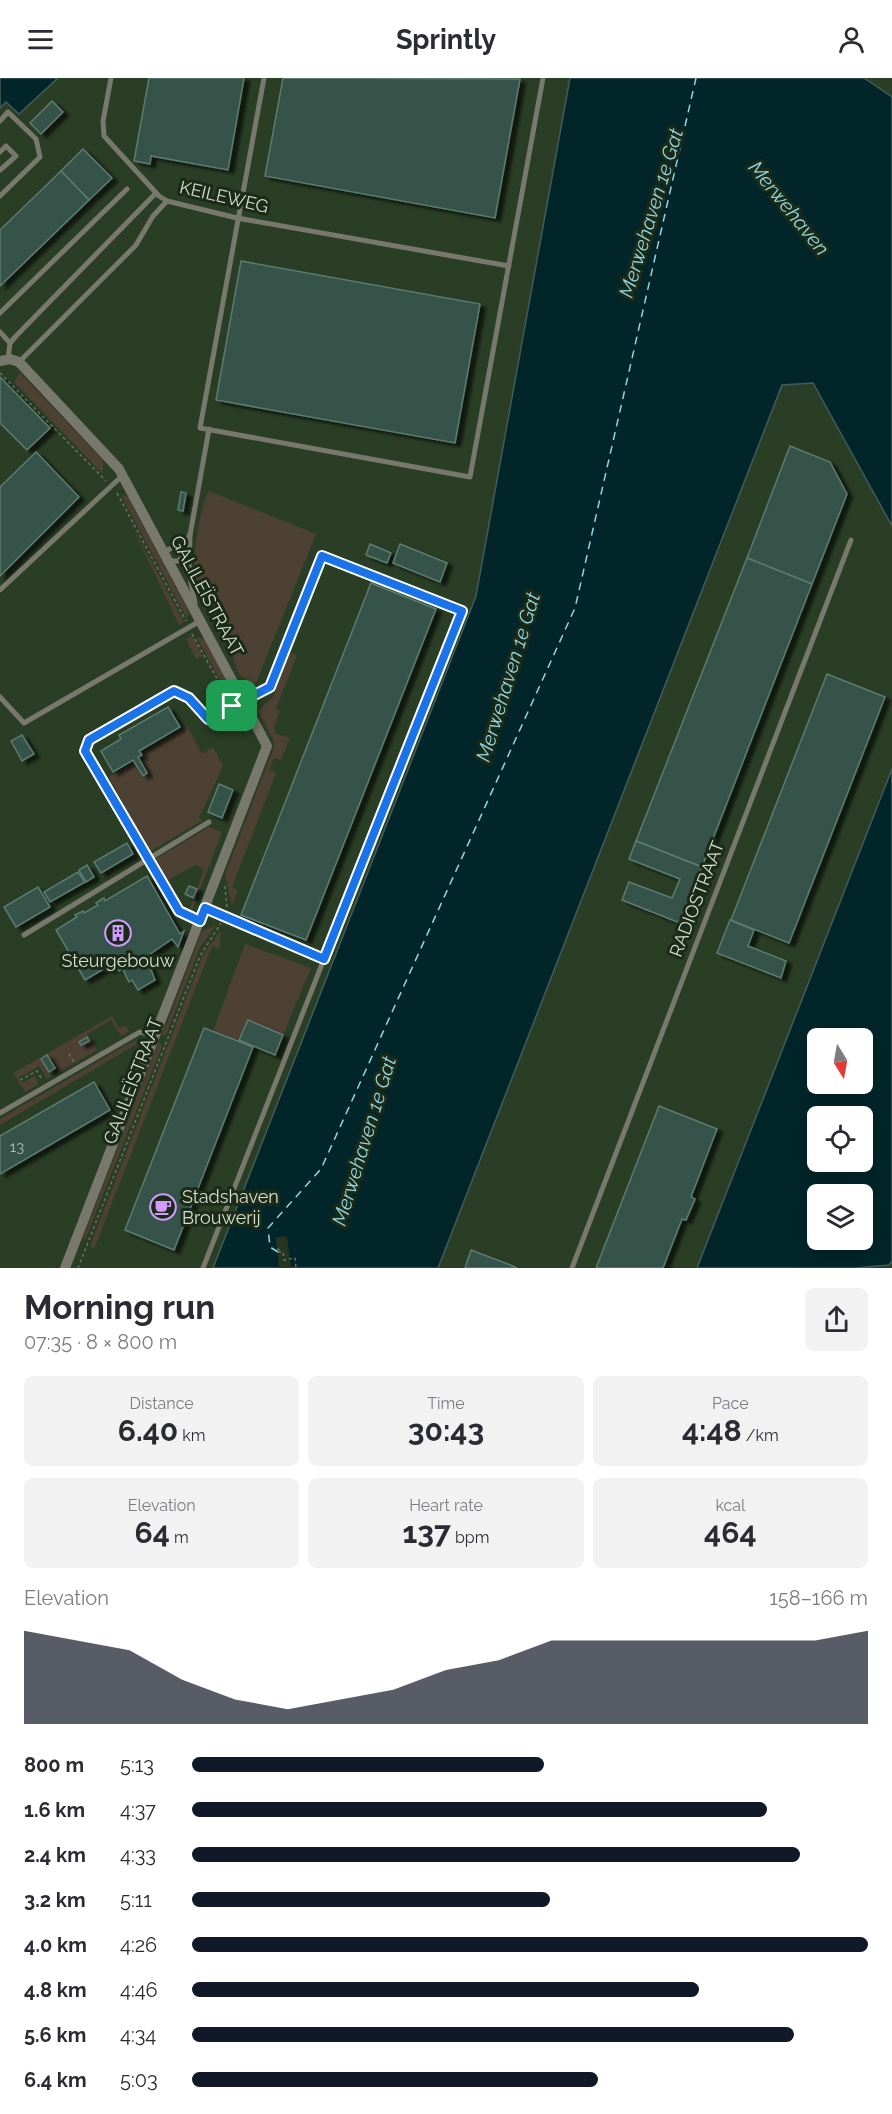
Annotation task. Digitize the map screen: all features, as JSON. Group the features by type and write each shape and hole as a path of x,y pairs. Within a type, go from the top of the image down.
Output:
{"street":[{"name":"GALILEÏSTRAAT","path":"7,359 113,461 123,475 266,742 266,751 219,876 65,1268"}],"lane":[{"path":"111,78 102,126 104,136 156,193 167,201"},
{"path":"264,78 200,428 470,477 543,78"},
{"path":"0,121 8,112 36,139 40,157 0,196"},
{"path":"0,152 6,146 16,156 0,170"},
{"path":"0,313 128,189"},
{"path":"7,359 10,344 76,272 156,193"},
{"name":"KEILEWEG","path":"7,359 136,245 153,216 167,201 237,218 509,266"},
{"path":"0,332 10,344"},
{"path":"0,697 24,723 199,616 188,553 209,429"},
{"path":"0,590 123,475"},
{"path":"188,553 178,561 167,556 190,535"},
{"name":"RADIOSTRAAT","path":"572,1268 851,540"},
{"path":"200,921 179,911 85,751 89,740 174,691 189,698 208,719 270,687 322,556 462,611 203,1268"},
{"path":"24,935 209,822"},
{"path":"205,908 324,959"},
{"path":"0,1113 140,1032 155,1038"}],"path":[{"path":"0,373 109,484"},
{"path":"116,492 252,739"},
{"name":"GALILEÏSTRAAT","path":"78,1268 200,956 224,916 228,898 226,888 219,876"},
{"path":"69,1054 71,1058"},
{"path":"21,1080 37,1071 46,1086"},
{"path":"277,1251 283,1252 284,1260 295,1258 296,1268"}],"shaded area":[{"path":"0,78 892,78 892,1268 0,1268"},
{"path":"20,373 103,460 103,474 14,382"},
{"path":"209,491 316,534 256,683 242,677 239,673 229,646 205,603 196,579 195,549 202,510"},
{"path":"121,495 127,496 189,612 187,619"},
{"path":"129,520 184,622 179,625"},
{"path":"192,636 203,656 196,659 186,639"},
{"path":"196,636 204,639 235,696 232,702"},
{"path":"290,653 297,655 276,709 280,711 274,727 275,733 290,738 281,760 274,758 269,770 276,773 232,887 238,891 232,906 225,874 274,747 273,739 258,711 273,697"},
{"path":"187,726 202,754 213,747 223,766 199,818 203,820 149,852 109,777 133,763 142,777 149,773 140,758 144,755 143,752"},
{"path":"209,827 222,832 192,910 190,908 204,869 195,865 167,881 154,860"},
{"path":"216,925 200,947 166,1035 162,1036 202,931"},
{"path":"221,930 219,949 212,946 94,1249 90,1246 203,955"},
{"path":"245,944 311,968 283,1035 248,1021 237,1041 213,1031"},
{"path":"112,1016 119,1028 126,1025 129,1031 121,1036 111,1020 87,1034 97,1050 59,1072 50,1056 41,1058 51,1076 47,1079 39,1066 18,1078 22,1083 35,1076 39,1084 25,1092 13,1073"},
{"path":"135,1040 137,1044 0,1125 0,1119"},
{"path":"159,1041 162,1046 85,1240 83,1238"}],"water":[{"path":"0,78 58,78 19,114 6,102 0,108"},
{"path":"570,78 864,78 892,97 892,526 813,383 782,385 438,1268 213,1268 476,596"},
{"path":"892,769 892,1261 889,1265 855,1268 697,1268"}],"pier":[{"path":"287,1236 291,1268 279,1268 276,1237"}],"building":[{"path":"149,78 244,78 228,170 151,156 150,164 134,161"},
{"path":"283,78 520,79 495,218 265,176"},
{"path":"52,101 63,112 41,134 30,123"},
{"path":"83,149 112,178 89,200 61,171"},
{"path":"61,171 89,200 0,286 0,230"},
{"path":"241,261 480,304 455,443 216,400"},
{"path":"0,377 50,428 27,450 0,423"},
{"path":"790,446 830,462 847,494 812,584 747,558"},
{"path":"36,452 79,497 0,576 0,487"},
{"path":"181,492 186,493 183,511 178,510"},
{"path":"370,544 391,553 387,563 366,555"},
{"path":"400,544 447,563 440,582 393,563"},
{"path":"747,558 812,584 702,867 636,841"},
{"path":"371,583 436,609 306,940 241,915"},
{"path":"827,674 885,697 789,943 731,920"},
{"path":"168,707 180,727 139,751 142,755 138,757 147,773 143,776 133,760 113,772 101,751 121,739 119,735"},
{"path":"22,735 34,754 22,761 11,741"},
{"path":"219,784 233,790 222,818 208,812"},
{"path":"636,841 702,867 680,923 622,900 629,882 672,898 680,879 629,859"},
{"path":"127,843 133,854 101,873 94,862"},
{"path":"87,865 94,877 86,882 79,870"},
{"path":"78,872 85,882 50,902 44,892"},
{"name":"Steurgebouw","path":"147,876 180,934 184,931 178,947 172,939 146,957 155,980 138,990 132,980 129,982 123,970 125,967 119,971 116,966 109,970 107,967 85,980 56,930 77,917 75,915 83,911 84,913 98,905 96,903 104,898 105,901"},
{"path":"189,886 197,889 193,898 185,894"},
{"path":"38,887 50,907 16,927 4,907"},
{"path":"730,920 754,930 748,946 786,961 781,978 717,953"},
{"path":"248,1020 283,1035 275,1055 239,1040"},
{"path":"204,1028 253,1047 174,1250 125,1230"},
{"path":"87,1037 89,1041 81,1045 79,1042"},
{"path":"47,1055 55,1068 49,1072 41,1059"},
{"path":"94,1082 110,1110 0,1174 0,1136"},
{"path":"659,1106 717,1129 691,1197 695,1199 686,1220 682,1219 663,1268 596,1268"},
{"path":"471,1250 513,1266 517,1268 465,1268"}],"ferry route":[{"path":"278,1252 270,1247 268,1228 321,1169 575,608 696,78"}],"place":[{"name":"Steurgebouw","path":"118,933"},
{"name":"Stadshaven Brouwerij","path":"163,1207"}],"route":[{"path":"322,556 462,611 324,959 205,908 200,921 179,911 85,751 89,740 174,691 189,698 208,719 232,706 270,687 322,556"}],"water label":[{"name":"Merwehaven","path":"789,208"},
{"name":"Merwehaven 1e Gat","path":"651,213"},
{"name":"Merwehaven 1e Gat","path":"508,677"},
{"name":"Merwehaven 1e Gat","path":"364,1141"}]}
